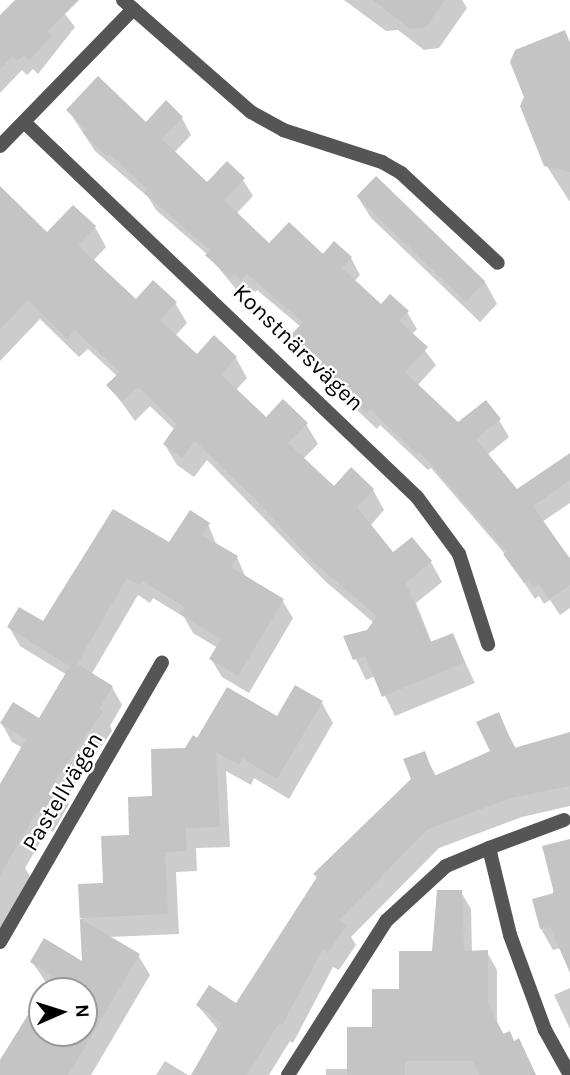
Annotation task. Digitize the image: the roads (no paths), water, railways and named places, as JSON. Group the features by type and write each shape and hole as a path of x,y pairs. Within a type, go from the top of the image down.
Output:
{"street":[{"path":"0,146 128,5 251,111 283,130 382,162 401,173 498,263"},
{"name":"Konstnärsvägen","path":"24,122 417,497 459,554 488,644"},
{"name":"Pastellvägen","path":"0,942 162,663"},
{"path":"288,1075 386,921 446,866 564,820"},
{"path":"489,848 510,935 545,1030 570,1075"}]}
